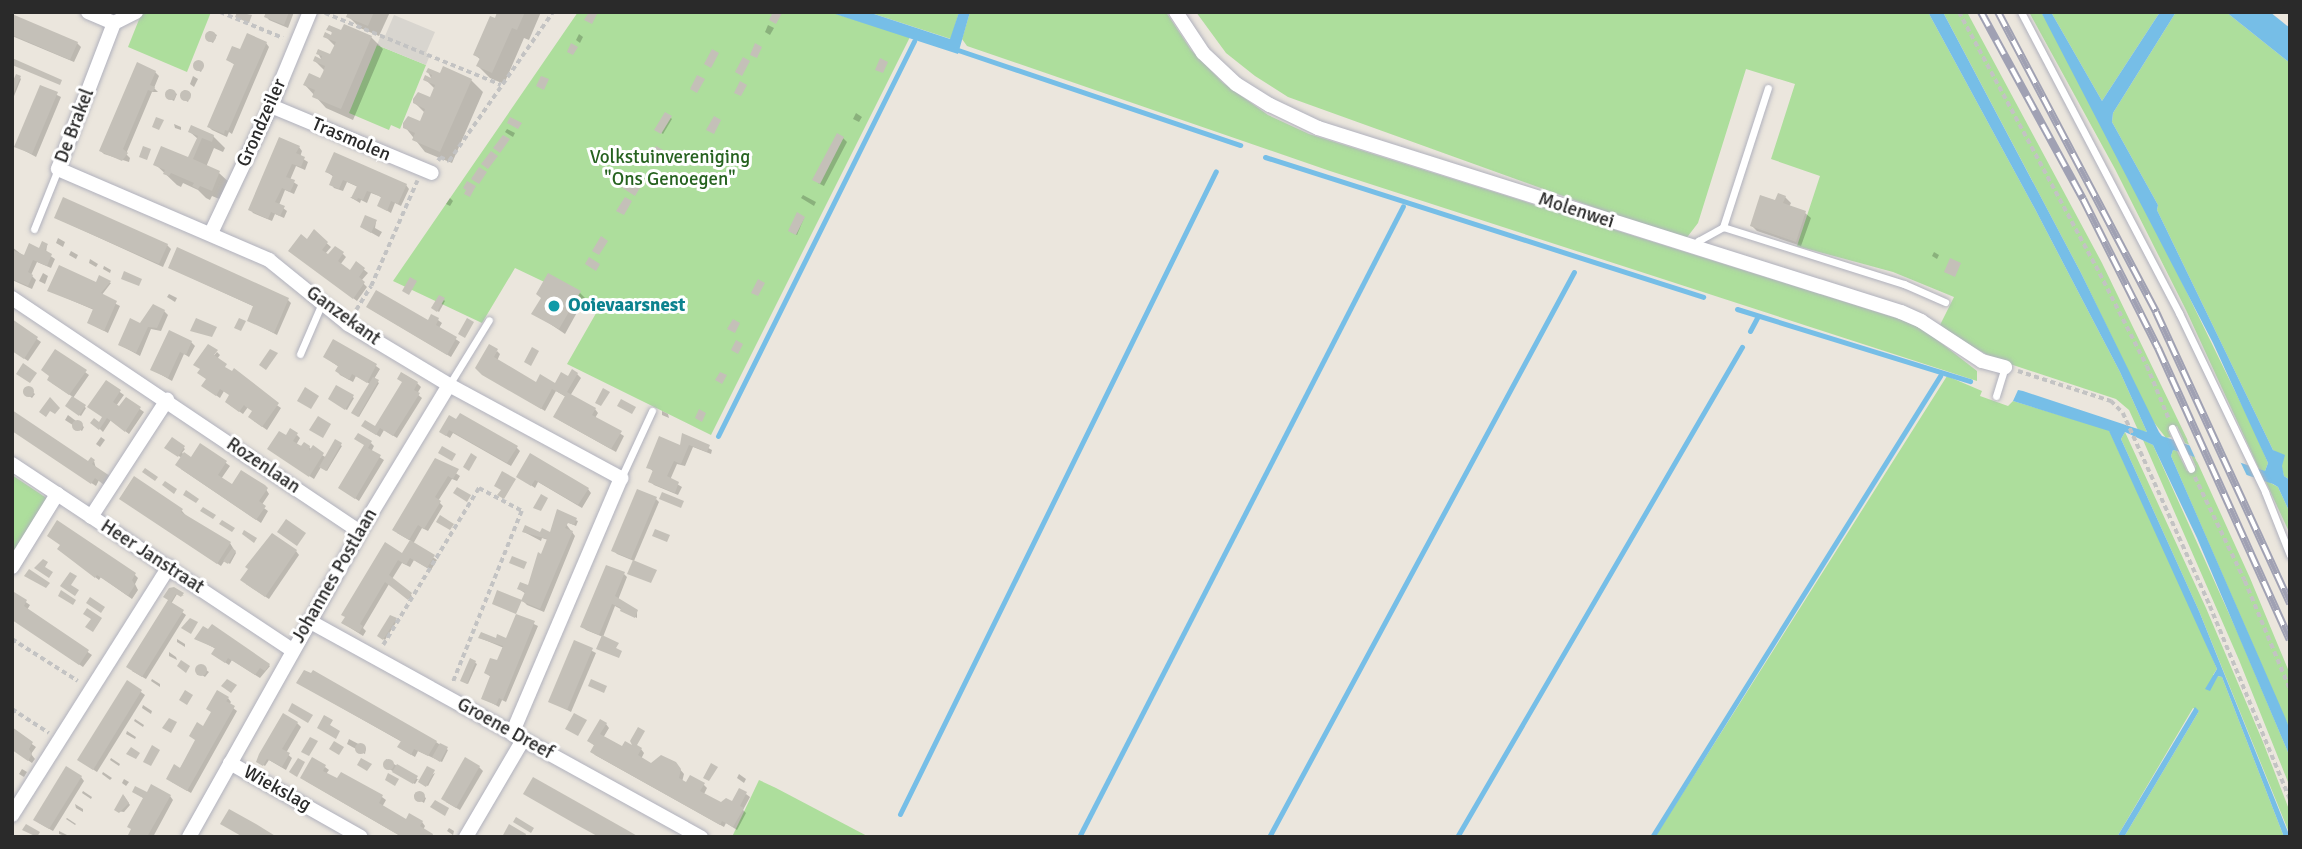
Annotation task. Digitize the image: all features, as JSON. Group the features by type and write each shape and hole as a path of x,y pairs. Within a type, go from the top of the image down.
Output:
{"street":[{"path":"88,12 114,23 136,12"},
{"name":"Grondzeiler","path":"211,233 271,106 310,12"},
{"name":"Molenwei","path":"1176,12 1203,53 1236,85 1318,128 1901,312 1921,321 1982,361 2006,367"},
{"name":"De Brakel","path":"58,169 114,23"},
{"name":"Trasmolen","path":"271,106 432,173"},
{"name":"Ganzekant","path":"58,169 270,260 348,324 449,385 621,478"},
{"name":"Rozenlaan","path":"12,298 360,532"},
{"name":"Johannes Postlaan","path":"188,837 360,532 449,385"},
{"path":"91,517 167,400"},
{"name":"Heer Janstraat","path":"12,464 292,650"},
{"path":"466,837 517,737 621,478"},
{"path":"12,567 57,495"},
{"path":"12,815 169,567"},
{"name":"Groene Dreef","path":"309,621 701,837"},
{"name":"Wiekslag","path":"230,763 361,837"}],"lane":[{"path":"2021,12 2143,241 2246,451 2290,555"},
{"path":"1723,228 1768,88"},
{"name":"De Brakel","path":"34,229 58,169"},
{"path":"1692,248 1698,241 1723,228 1904,284 1945,302"},
{"path":"300,354 321,303"},
{"name":"Johannes Postlaan","path":"449,385 489,320"},
{"path":"1996,396 2006,367"},
{"path":"621,478 652,411"},
{"path":"2172,428 2191,469"}],"path":[{"path":"220,12 296,44"},
{"path":"323,12 501,85"},
{"path":"1959,12 2147,366 2172,428"},
{"path":"2006,367 2111,401 2123,413 2210,606 2290,800"},
{"path":"2191,469 2245,581 2290,689"},
{"path":"376,658 479,488 522,511 447,698"},
{"path":"12,639 92,690"},
{"path":"12,709 60,740"}],"green space":[{"path":"142,12 211,12 187,72 128,47"},
{"name":"Volkstuinvereniging \"Ons Genoegen\"","path":"578,12 830,12 910,37 711,435 567,364 599,308 515,268 482,323 393,281"},
{"path":"868,12 959,12 951,39"},
{"path":"970,12 1166,12 1191,50 1223,83 1268,115 1309,134 1918,325 1977,371 1977,381 1330,171 967,46 962,39"},
{"path":"1196,12 1928,12 2120,372 2147,432 2138,430 2129,410 2116,399 1995,359 1964,342 1940,325 1954,297 1893,272 1797,246 1820,176 1771,159 1795,84 1746,69 1698,223 1685,240 1288,97 1226,53"},
{"path":"1943,12 1967,12 2102,263 2190,445 2185,443 2177,426 2168,430 2171,437 2166,438 2152,420 2081,273"},
{"path":"2029,12 2041,12 2056,37 2154,225 2253,428 2268,463 2265,471 2260,471 2186,310 2115,169"},
{"path":"2051,12 2160,12 2102,101"},
{"path":"2176,12 2226,12 2290,63 2290,480 2284,476 2278,453 2273,450 2157,210 2158,205 2112,122 2113,113"},
{"path":"377,45 426,65 400,129 391,125 389,130 349,113"},
{"path":"1947,376 1982,391 1980,396 2008,406 2013,401 2109,430 2201,631 2217,669 2213,675 2222,677 2284,837 2124,837 2199,711 2193,708 2117,837 1655,837"},
{"path":"2125,432 2206,608 2263,742 2290,812 2290,835 2199,611 2121,439"},
{"path":"2143,440 2153,445 2240,638 2290,757 2290,787 2239,660"},
{"path":"2173,450 2177,451 2187,471 2196,467 2191,455 2195,457 2250,578 2290,674 2290,730 2171,456"},
{"path":"12,475 48,499 12,557"},
{"path":"2265,480 2278,487 2290,513 2290,534"},
{"path":"759,780 776,788 869,837 732,837"}],"shaded area":[{"path":"394,15 435,32 426,53 430,55 426,65 377,45 381,35 385,36"}],"water":[{"path":"829,12 868,12 950,39 959,12 970,12 958,54"},
{"path":"1928,12 1944,14 2081,273 2159,432 2162,436 2265,471 2268,463 2213,343 2041,12 2051,12 2102,101 2160,12 2176,12 2113,113 2112,122 2158,205 2157,210 2273,450 2285,455 2282,466 2284,476 2290,480 2290,513 2278,487 2273,484 2177,451 2173,450 2171,456 2285,717 2290,730 2290,757 2197,538 2153,445 2125,432 2121,439 2199,611 2290,837 2284,837 2222,677 2218,676 2210,691 2205,689 2217,669 2109,431 2013,401 2018,390 2023,391 2147,432 2120,372"},
{"path":"2226,12 2270,12 2290,28 2290,63"},
{"path":"2195,707 2199,711 2124,837 2117,837"}],"pier":[{"path":"2187,440 2239,459 2248,478 2197,462"}],"building":[{"path":"237,12 252,15 249,23 235,17"},
{"path":"266,12 289,12 284,25 264,17"},
{"path":"348,12 374,12 368,26 346,17"},
{"path":"497,12 525,12 517,30 512,28 492,73 476,66 480,58 473,55 490,16 495,18"},
{"path":"589,12 598,12 592,24 584,20"},
{"path":"773,12 782,13 776,24 769,20"},
{"path":"12,14 78,42 70,60 12,35"},
{"path":"344,24 372,36 341,109 312,97 315,90 303,85 309,73 320,78 323,72 325,66 313,61 315,56 321,59 322,56 316,54 318,49 330,54 336,42 323,37 325,32 331,35 332,32 326,30 329,25 341,30"},
{"path":"210,30 216,36 210,42 204,36"},
{"path":"247,33 267,42 228,131 225,130 224,134 207,127 234,64 226,60 232,46 240,49"},
{"path":"571,43 578,47 573,55 567,52"},
{"path":"755,43 762,47 757,58 750,55"},
{"path":"712,49 719,53 711,68 704,64"},
{"path":"743,57 750,61 742,76 735,72"},
{"path":"12,58 62,80 60,85 12,65"},
{"path":"880,58 888,62 883,73 875,70"},
{"path":"198,59 204,65 198,71 192,65"},
{"path":"137,62 156,71 150,85 155,87 153,92 148,90 123,149 128,153 122,161 99,151"},
{"path":"443,66 472,79 440,152 412,140 415,133 403,128 403,123 408,116 420,121 425,109 413,103 413,99 418,92 430,97 435,85 423,80 425,75 431,78 432,75 426,72 428,68 440,73"},
{"path":"16,74 21,76 12,97 12,83"},
{"path":"697,75 705,79 697,93 690,89"},
{"path":"541,76 549,79 544,90 536,86"},
{"path":"740,81 747,85 741,96 734,93"},
{"path":"40,85 58,92 32,154 14,147"},
{"path":"170,88 176,94 170,100 164,94"},
{"path":"185,89 191,95 185,101 179,95"},
{"path":"665,112 672,116 661,134 654,130"},
{"path":"714,116 721,120 714,134 706,130"},
{"path":"156,117 164,120 159,130 152,127"},
{"path":"510,117 522,123 518,129 507,123"},
{"path":"191,125 214,135 212,142 202,138 193,159 220,171 212,191 200,186 198,189 192,186 194,183 171,173 169,176 163,174 165,170 153,165 161,146 188,157 198,136 188,132"},
{"path":"837,133 844,137 820,184 812,180"},
{"path":"503,135 510,139 500,153 493,148"},
{"path":"279,137 300,146 296,153 305,157 301,167 292,164 286,177 295,180 290,192 282,188 275,202 285,206 280,216 271,212 268,219 248,210"},
{"path":"143,146 151,149 147,160 139,157"},
{"path":"656,146 663,150 655,164 647,160"},
{"path":"694,150 701,154 696,164 688,161"},
{"path":"491,151 498,156 488,169 481,164"},
{"path":"334,152 407,184 398,204 391,201 387,211 377,206 381,197 373,193 367,191 363,200 357,200 351,198 357,186 343,180 339,189 329,185 333,175 325,172"},
{"path":"479,167 487,172 479,184 471,179"},
{"path":"629,174 643,183 635,196 621,187"},
{"path":"467,181 476,186 470,197 464,194 466,190 463,188"},
{"path":"1778,193 1786,196 1783,203 1806,211 1796,242 1750,226 1760,195 1775,200"},
{"path":"63,197 168,244 159,264 54,218"},
{"path":"625,197 632,201 624,215 616,211"},
{"path":"797,212 805,217 796,235 788,231"},
{"path":"365,215 377,220 371,233 360,227"},
{"path":"314,229 328,242 322,250 328,254 335,246 344,252 338,261 350,270 356,261 365,268 359,277 365,282 353,299 288,251 301,234 307,239"},
{"path":"601,236 608,241 599,255 592,251"},
{"path":"42,241 48,244 45,250 52,254 47,266 33,260 28,272 33,275 28,286 12,279 12,250 24,255 29,243 39,248"},
{"path":"177,247 289,298 274,333 247,321 253,306 168,268"},
{"path":"589,257 600,264 596,271 585,264"},
{"path":"1950,258 1961,263 1955,277 1944,272"},
{"path":"59,265 96,282 99,275 111,281 101,293 117,301 104,331 87,323 93,309 47,291"},
{"path":"124,271 142,279 139,286 121,279"},
{"name":"Ooievaarsnest","path":"548,273 581,291 559,329 531,314 541,298 536,294"},
{"path":"410,277 417,281 409,295 402,291"},
{"path":"758,279 765,283 758,296 751,293"},
{"path":"376,290 428,320 431,314 439,318 436,325 457,337 447,355 366,307"},
{"path":"439,295 445,298 437,312 431,308"},
{"path":"153,304 165,310 157,328 148,327 136,353 118,345 130,318 140,323"},
{"path":"196,318 217,327 212,337 190,331"},
{"path":"239,318 246,321 241,331 234,328"},
{"path":"467,318 474,322 465,338 458,334"},
{"path":"12,319 38,337 24,359 12,351"},
{"path":"733,319 740,323 735,333 727,329"},
{"path":"169,330 192,341 186,355 180,352 168,378 150,370"},
{"path":"333,339 377,364 367,383 352,374 349,380 335,371 338,366 323,357"},
{"path":"736,340 743,344 738,354 731,350"},
{"path":"208,344 218,350 214,355 227,364 225,367 232,371 234,368 279,403 262,427 248,417 252,411 244,405 239,412 225,402 229,395 220,389 216,396 201,386 206,379 197,373 200,369 193,365"},
{"path":"489,344 498,349 494,357 536,382 540,374 555,383 561,372 568,376 572,369 578,373 567,392 596,408 592,415 622,431 611,449 553,417 565,396 552,389 541,409 482,375 475,368"},
{"path":"532,347 539,351 531,366 524,362"},
{"path":"55,349 87,370 69,395 47,380 49,376 41,370"},
{"path":"270,349 278,353 266,370 259,365"},
{"path":"23,363 37,373 30,383 16,374"},
{"path":"401,372 418,382 414,390 420,393 393,436 380,428 376,435 361,426 365,420 375,426 402,382 397,379"},
{"path":"720,372 727,375 722,384 715,380"},
{"path":"373,377 379,380 358,417 351,413"},
{"path":"106,380 121,390 113,402 119,406 126,397 141,407 125,432 107,418 99,430 90,423 94,418 99,422 102,417 87,407"},
{"path":"28,385 34,391 28,397 22,391"},
{"path":"336,385 354,395 345,410 328,399"},
{"path":"305,387 319,396 311,409 297,401"},
{"path":"603,388 610,392 601,406 595,403"},
{"path":"72,396 86,405 79,416 65,406"},
{"path":"50,397 60,408 55,414 50,411 46,417 39,412"},
{"path":"621,399 636,407 632,414 617,406"},
{"path":"699,409 706,413 702,422 695,418"},
{"path":"12,410 88,461 91,457 95,460 92,464 110,476 104,485 95,478 91,484 12,431"},
{"path":"460,413 518,446 507,463 449,430 446,436 439,432 449,415 456,419"},
{"path":"318,416 331,424 323,438 309,430"},
{"path":"77,419 83,425 77,431 71,425"},
{"path":"290,428 298,433 293,441 301,446 304,442 310,446 309,451 313,445 324,453 309,477 267,449 279,431 286,435"},
{"path":"358,433 372,441 368,448 381,455 355,499 338,488 364,445 354,439"},
{"path":"682,433 710,445 707,452 689,445 681,464 674,461 667,476 679,482 675,493 648,482 653,470 646,468 659,436 680,445"},
{"path":"172,437 185,446 178,457 164,448"},
{"path":"335,439 342,443 326,471 319,467"},
{"path":"200,443 227,461 218,475 232,484 241,470 268,488 259,501 266,506 256,520 175,465 184,452 191,457"},
{"path":"442,446 456,454 452,461 438,453"},
{"path":"471,453 477,457 469,471 463,467"},
{"path":"530,453 589,488 578,505 535,480 531,486 516,477"},
{"path":"435,458 459,469 453,479 448,476 435,497 441,501 424,529 418,525 409,540 392,530"},
{"path":"145,468 158,477 155,481 142,472"},
{"path":"502,471 516,479 504,499 497,495 501,490 494,486"},
{"path":"134,476 183,509 181,512 231,542 217,564 119,499"},
{"path":"165,481 177,489 174,494 162,485"},
{"path":"457,487 471,495 467,502 453,493"},
{"path":"637,489 657,497 631,559 611,551"},
{"path":"186,490 199,499 196,503 183,495"},
{"path":"662,492 684,501 681,508 659,499"},
{"path":"541,494 548,498 541,511 533,508"},
{"path":"203,507 216,515 213,519 200,511"},
{"path":"557,509 577,518 574,525 568,523 565,528 573,531 540,609 521,601 525,592 517,589 520,582 528,585 538,552 541,554 547,539 522,532 525,525 540,532 542,528 550,532"},
{"path":"440,515 454,524 450,530 436,522"},
{"path":"286,519 306,533 297,546 277,532"},
{"path":"57,520 136,573 132,580 135,585 128,596 97,575 95,578 57,549 60,545 47,536"},
{"path":"222,520 235,528 232,532 219,524"},
{"path":"655,529 670,535 667,542 652,536"},
{"path":"244,530 257,538 254,543 242,534"},
{"path":"272,533 297,550 265,597 240,580 248,569 245,567"},
{"path":"410,540 435,555 427,568 410,558 406,565 398,560 389,575 412,593 408,600 385,582 360,624 363,626 359,633 341,623 345,617 341,615 385,542 402,553"},
{"path":"232,548 236,551 228,564 223,561"},
{"path":"512,556 527,562 524,569 509,563"},
{"path":"43,559 48,562 45,567 53,572 49,578 34,568"},
{"path":"633,560 657,570 651,583 627,574"},
{"path":"606,565 625,572 615,596 638,610 635,618 612,604 599,635 580,627"},
{"path":"29,569 50,583 46,588 24,576"},
{"path":"70,572 77,576 71,585 79,590 75,596 60,586"},
{"path":"174,587 184,593 181,597 176,594 171,602 184,610 142,677 126,667 168,600 163,597 169,588"},
{"path":"61,590 76,600 73,605 58,596"},
{"path":"497,590 522,600 516,614 492,604"},
{"path":"14,592 27,600 24,606 89,650 79,665 12,620"},
{"path":"90,597 105,607 101,613 86,603"},
{"path":"87,608 102,618 93,632 85,627 91,619 83,614"},
{"path":"516,614 535,621 503,700 499,698 496,705 481,699 490,676 484,673 490,658 497,660 503,646 478,638 481,632 496,638 497,634 506,638"},
{"path":"390,615 397,618 383,640 377,636"},
{"path":"190,618 198,622 191,634 181,628"},
{"path":"212,624 270,664 265,671 260,668 255,675 228,658 225,663 211,654 215,648 194,639 203,626 208,629"},
{"path":"602,635 619,643 616,648 622,651 619,658 596,649"},
{"path":"574,640 593,648 567,710 548,702"},
{"path":"470,658 476,661 467,684 460,681"},
{"path":"181,660 190,666 186,673 177,666"},
{"path":"201,664 207,670 201,676 195,670"},
{"path":"304,670 311,673 313,670 437,741 428,756 414,749 411,755 397,747 401,741 296,683"},
{"path":"227,679 237,685 231,693 221,686"},
{"path":"591,679 607,686 604,693 588,686"},
{"path":"127,680 142,690 93,770 77,760"},
{"path":"185,690 193,695 187,705 179,700"},
{"path":"217,690 229,697 226,701 235,706 187,791 166,779 174,764 180,768 195,740 189,736 197,722 203,726 211,712 206,709"},
{"path":"292,703 313,715 308,723 288,711"},
{"path":"283,713 298,722 282,749 290,753 282,767 267,759 263,766 256,762 259,754"},
{"path":"574,713 587,720 578,736 565,729"},
{"path":"324,715 333,720 330,725 340,731 336,739 317,728"},
{"path":"169,718 177,722 171,733 162,728"},
{"path":"600,719 607,723 600,734 622,746 625,741 632,745 630,741 638,727 645,731 637,745 642,748 638,755 651,763 661,755 676,762 681,769 679,778 686,782 690,775 705,783 700,791 721,802 726,798 732,801 739,788 747,792 740,806 744,808 733,827 722,821 720,825 590,752 594,745 587,741"},
{"path":"12,727 33,742 28,761 12,750"},
{"path":"310,737 318,741 309,756 301,752"},
{"path":"334,741 344,747 339,755 329,749"},
{"path":"360,742 366,748 360,754 354,748"},
{"path":"440,743 448,747 440,762 432,757"},
{"path":"152,745 160,750 151,766 143,762"},
{"path":"131,747 140,753 136,759 126,754"},
{"path":"312,757 326,765 323,771 337,778 341,772 383,795 379,803 406,819 409,813 423,821 420,826 433,834 432,837 402,837 300,778"},
{"path":"465,757 480,766 456,808 441,799"},
{"path":"298,758 305,762 297,777 289,772"},
{"path":"361,758 372,764 367,771 357,765"},
{"path":"388,758 394,764 388,770 382,764"},
{"path":"711,763 718,767 709,781 703,778"},
{"path":"397,764 418,776 413,784 392,772"},
{"path":"66,766 82,776 49,829 33,820"},
{"path":"427,766 435,770 426,787 418,782"},
{"path":"388,773 399,779 395,786 385,780"},
{"path":"533,777 639,837 599,837 577,825 523,794"},
{"path":"151,784 171,795 147,837 132,837 128,835 131,829 127,827 143,798 132,792 135,786 147,792"},
{"path":"419,790 425,796 419,802 413,796"},
{"path":"123,794 129,803 119,813 114,810"},
{"path":"435,800 449,808 445,816 430,807"},
{"path":"229,809 277,837 243,837 220,824"},
{"path":"516,817 534,828 531,833 513,822"},
{"path":"26,824 40,832 37,837 22,830"},
{"path":"509,824 526,834 525,837 502,837"}],"waterway":[{"path":"718,436 914,41"},
{"path":"955,49 1240,145"},
{"path":"1265,157 1703,297"},
{"path":"900,814 1216,171"},
{"path":"1079,837 1403,206"},
{"path":"1269,837 1574,272"},
{"path":"1737,309 1970,381"},
{"path":"1750,331 1758,316"},
{"path":"1457,837 1742,347"},
{"path":"1652,837 1940,376"}],"railway":[{"path":"1981,12 2083,199 2158,348 2290,640"},
{"path":"1998,12 2156,312 2290,604"}],"place":[{"name":"Ooievaarsnest","path":"554,306"}]}
